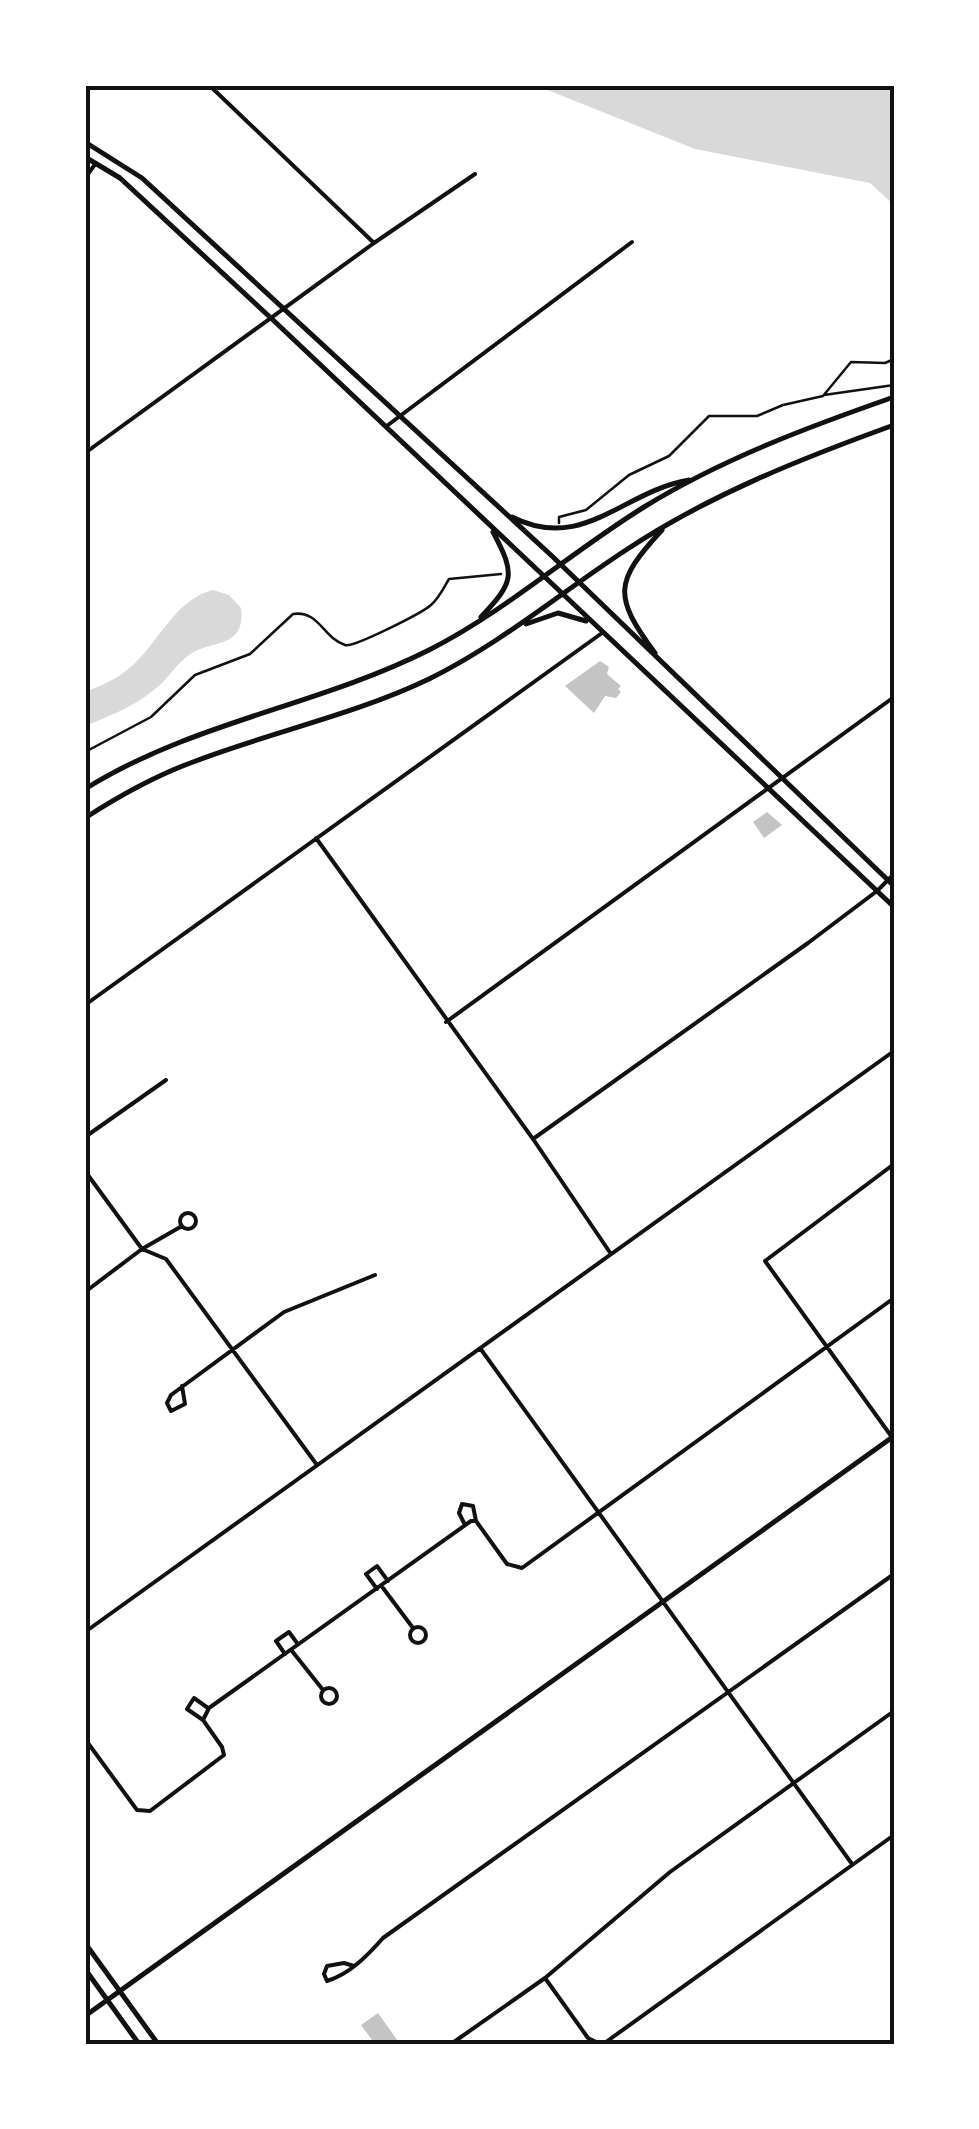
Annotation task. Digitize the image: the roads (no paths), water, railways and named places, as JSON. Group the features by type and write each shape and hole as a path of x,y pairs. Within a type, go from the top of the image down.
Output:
{"main road":[{"path":"85,142 142,178 560,564 894,886"},
{"path":"85,157 120,178 894,907"},
{"path":"85,788 186,738 389,669 474,624 648,505 696,478 782,438 894,397"},
{"path":"85,818 193,762 424,682 514,629 668,524 788,465 894,426"},
{"path":"507,515 535,527 558,530 598,519 672,482 696,478"},
{"path":"663,663 632,620 624,588 636,558 668,524"},
{"path":"474,624 504,592 510,573 508,559 490,525"},
{"path":"514,629 551,613 565,613 590,622"},
{"path":"85,2016 893,1438"},
{"path":"85,1943 158,2044"},
{"path":"85,1969 139,2044"}],"street":[{"path":"209,85 374,242"},
{"path":"85,178 96,163"},
{"path":"85,454 374,242 474,174"},
{"path":"386,427 632,242"},
{"path":"85,1006 602,633"},
{"path":"446,1022 894,697"},
{"path":"316,838 612,1254"},
{"path":"533,1139 878,891 894,874"},
{"path":"85,1632 894,1051"},
{"path":"85,1138 166,1080"},
{"path":"893,1438 765,1260 894,1164"},
{"path":"85,1171 142,1249 166,1259 317,1465"},
{"path":"85,1292 142,1249 182,1226"},
{"path":"182,1386 184,1404 171,1411 166,1403 182,1386 284,1312 375,1275"},
{"path":"465,1526 459,1513 462,1504 473,1506 476,1521 508,1564 522,1568 894,1298"},
{"path":"480,1348 852,1864"},
{"path":"203,1720 209,1708 476,1521"},
{"path":"388,1581 377,1566 366,1574 413,1628"},
{"path":"354,1966 327,1966 324,1974 328,1980 336,1978 354,1966 383,1938 894,1574"},
{"path":"285,1654 276,1641 288,1632 298,1645"},
{"path":"292,1650 323,1690"},
{"path":"85,1739 137,1810 150,1811 224,1755 203,1720 187,1709 194,1698 209,1708"},
{"path":"451,2044 545,1978 670,1872 894,1711"},
{"path":"545,1978 588,2038 606,2042 894,1835"}]}
